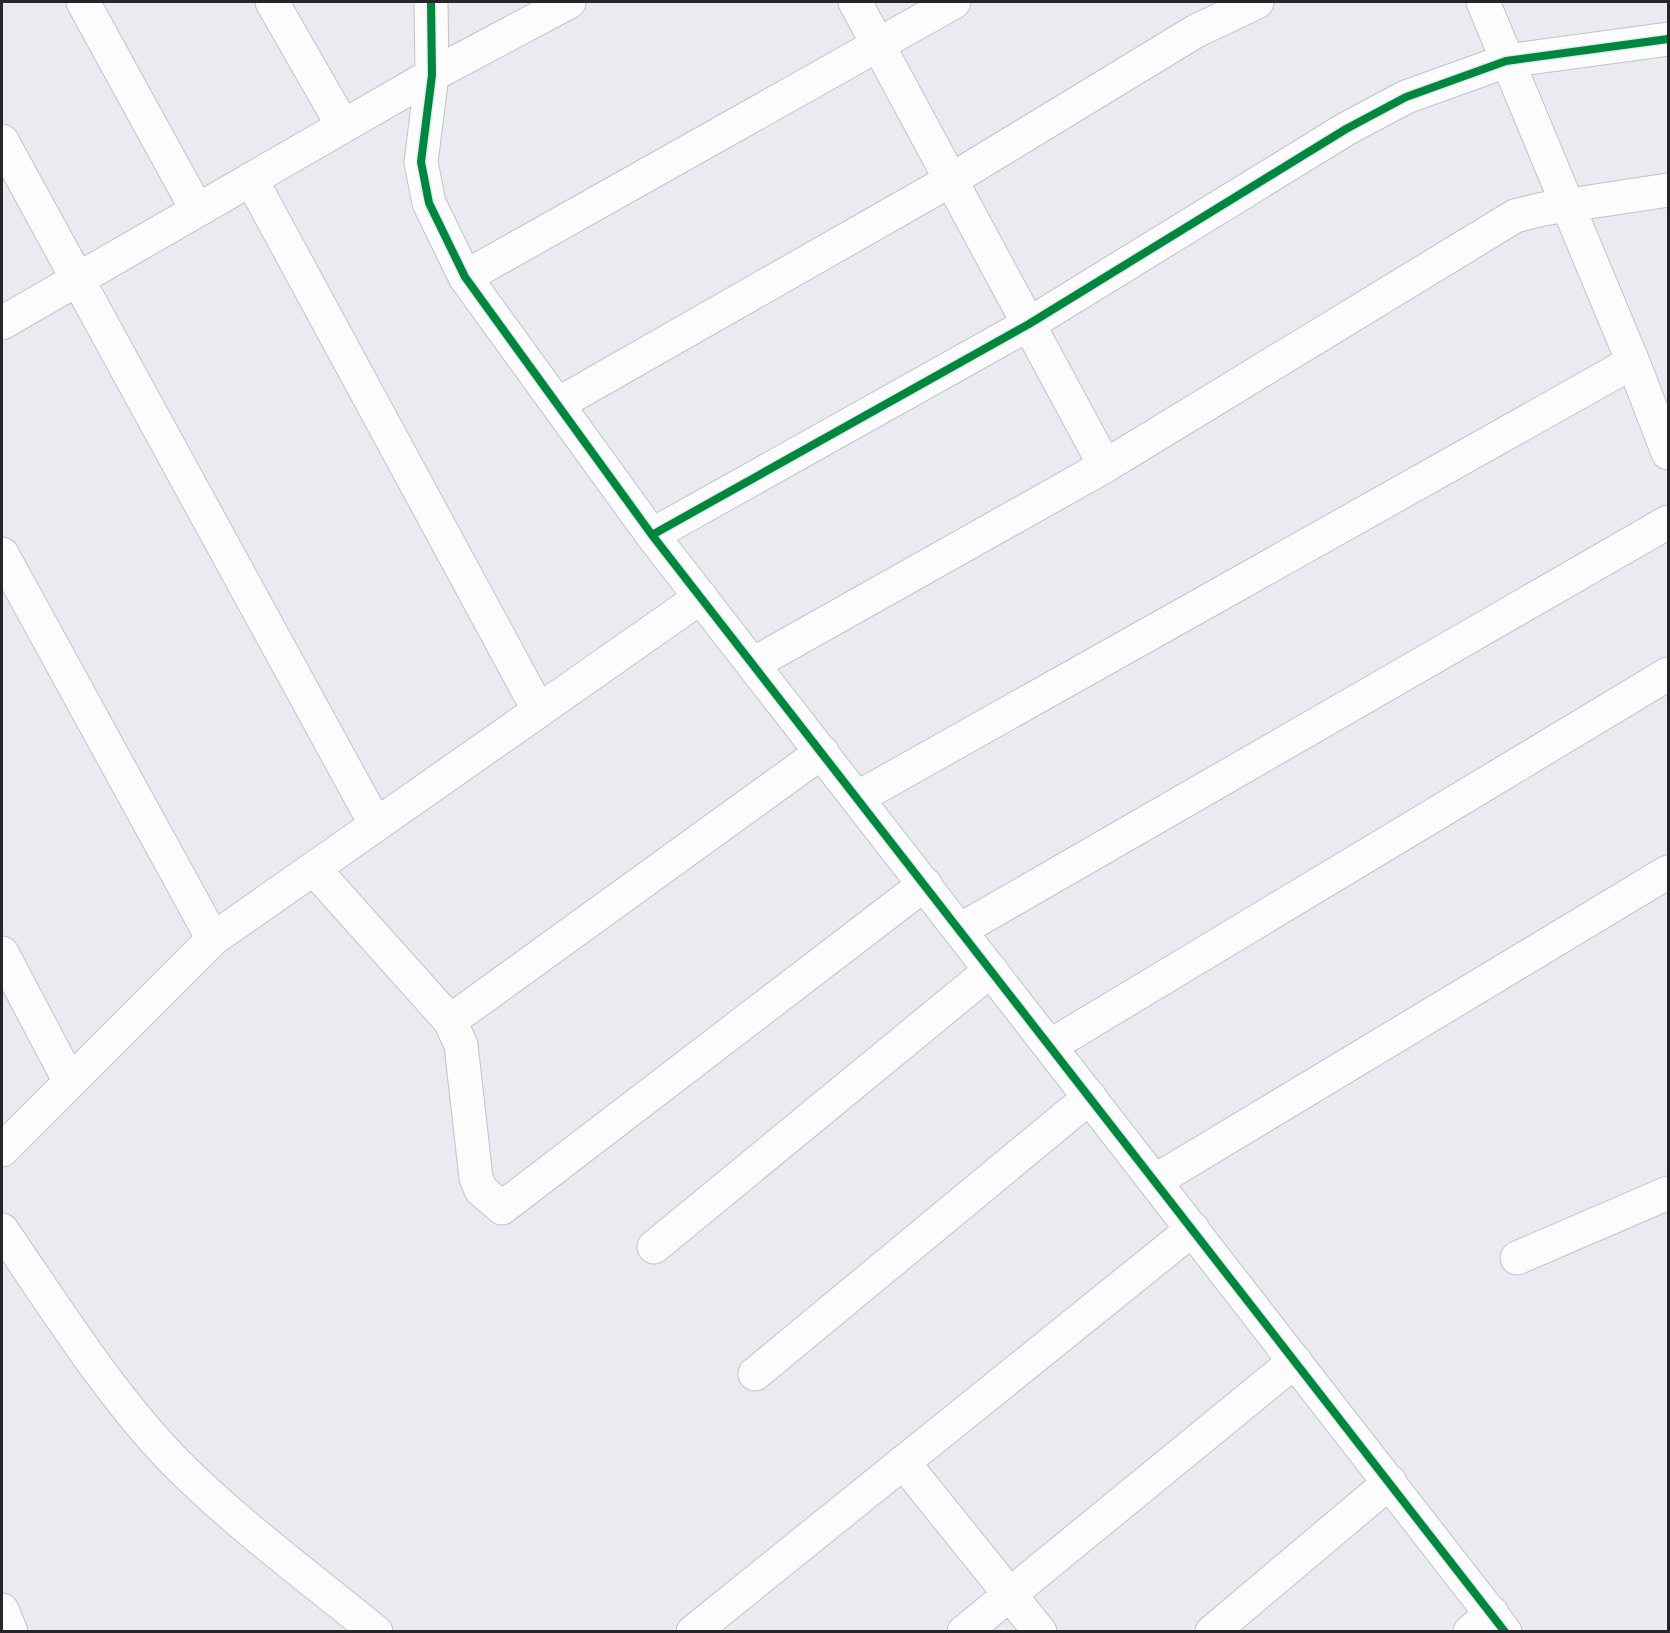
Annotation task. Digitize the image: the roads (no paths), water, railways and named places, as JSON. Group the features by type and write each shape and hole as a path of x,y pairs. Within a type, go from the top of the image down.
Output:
{"street":[{"path":"83,2 197,210"},
{"path":"272,2 343,126"},
{"path":"431,2 432,75 421,162 429,202 465,277 652,535 1390,1482 1489,1625"},
{"path":"2,323 432,75 569,2"},
{"path":"855,2 876,45 1105,466"},
{"path":"465,277 954,2"},
{"path":"558,404 951,180 1196,31 1257,2"},
{"path":"1483,2 1634,362 1668,453"},
{"path":"652,535 1029,324 1346,129 1406,98 1506,61 1668,39"},
{"path":"2,141 376,825"},
{"path":"251,179 539,711"},
{"path":"753,664 1105,466 1515,216 1543,209 1668,190"},
{"path":"858,798 1634,362"},
{"path":"960,930 1668,522"},
{"path":"2,554 213,939"},
{"path":"2,1150 69,1080 213,939 701,597"},
{"path":"1050,1046 1668,674"},
{"path":"450,1021 822,752"},
{"path":"314,869 450,1021 461,1045 476,1178 481,1190 502,1208 925,884"},
{"path":"1155,1180 1668,872"},
{"path":"2,954 69,1080"},
{"path":"654,1246 991,970"},
{"path":"755,1374 1090,1097"},
{"path":"1517,1258 1668,1193"},
{"path":"693,1632 1193,1229"},
{"path":"2,1230 111,1383 175,1462 230,1514 376,1632"},
{"path":"964,1632 1296,1361"},
{"path":"903,1462 1040,1632"},
{"path":"1212,1632 1390,1482"},
{"path":"2,1610 11,1632"}]}
